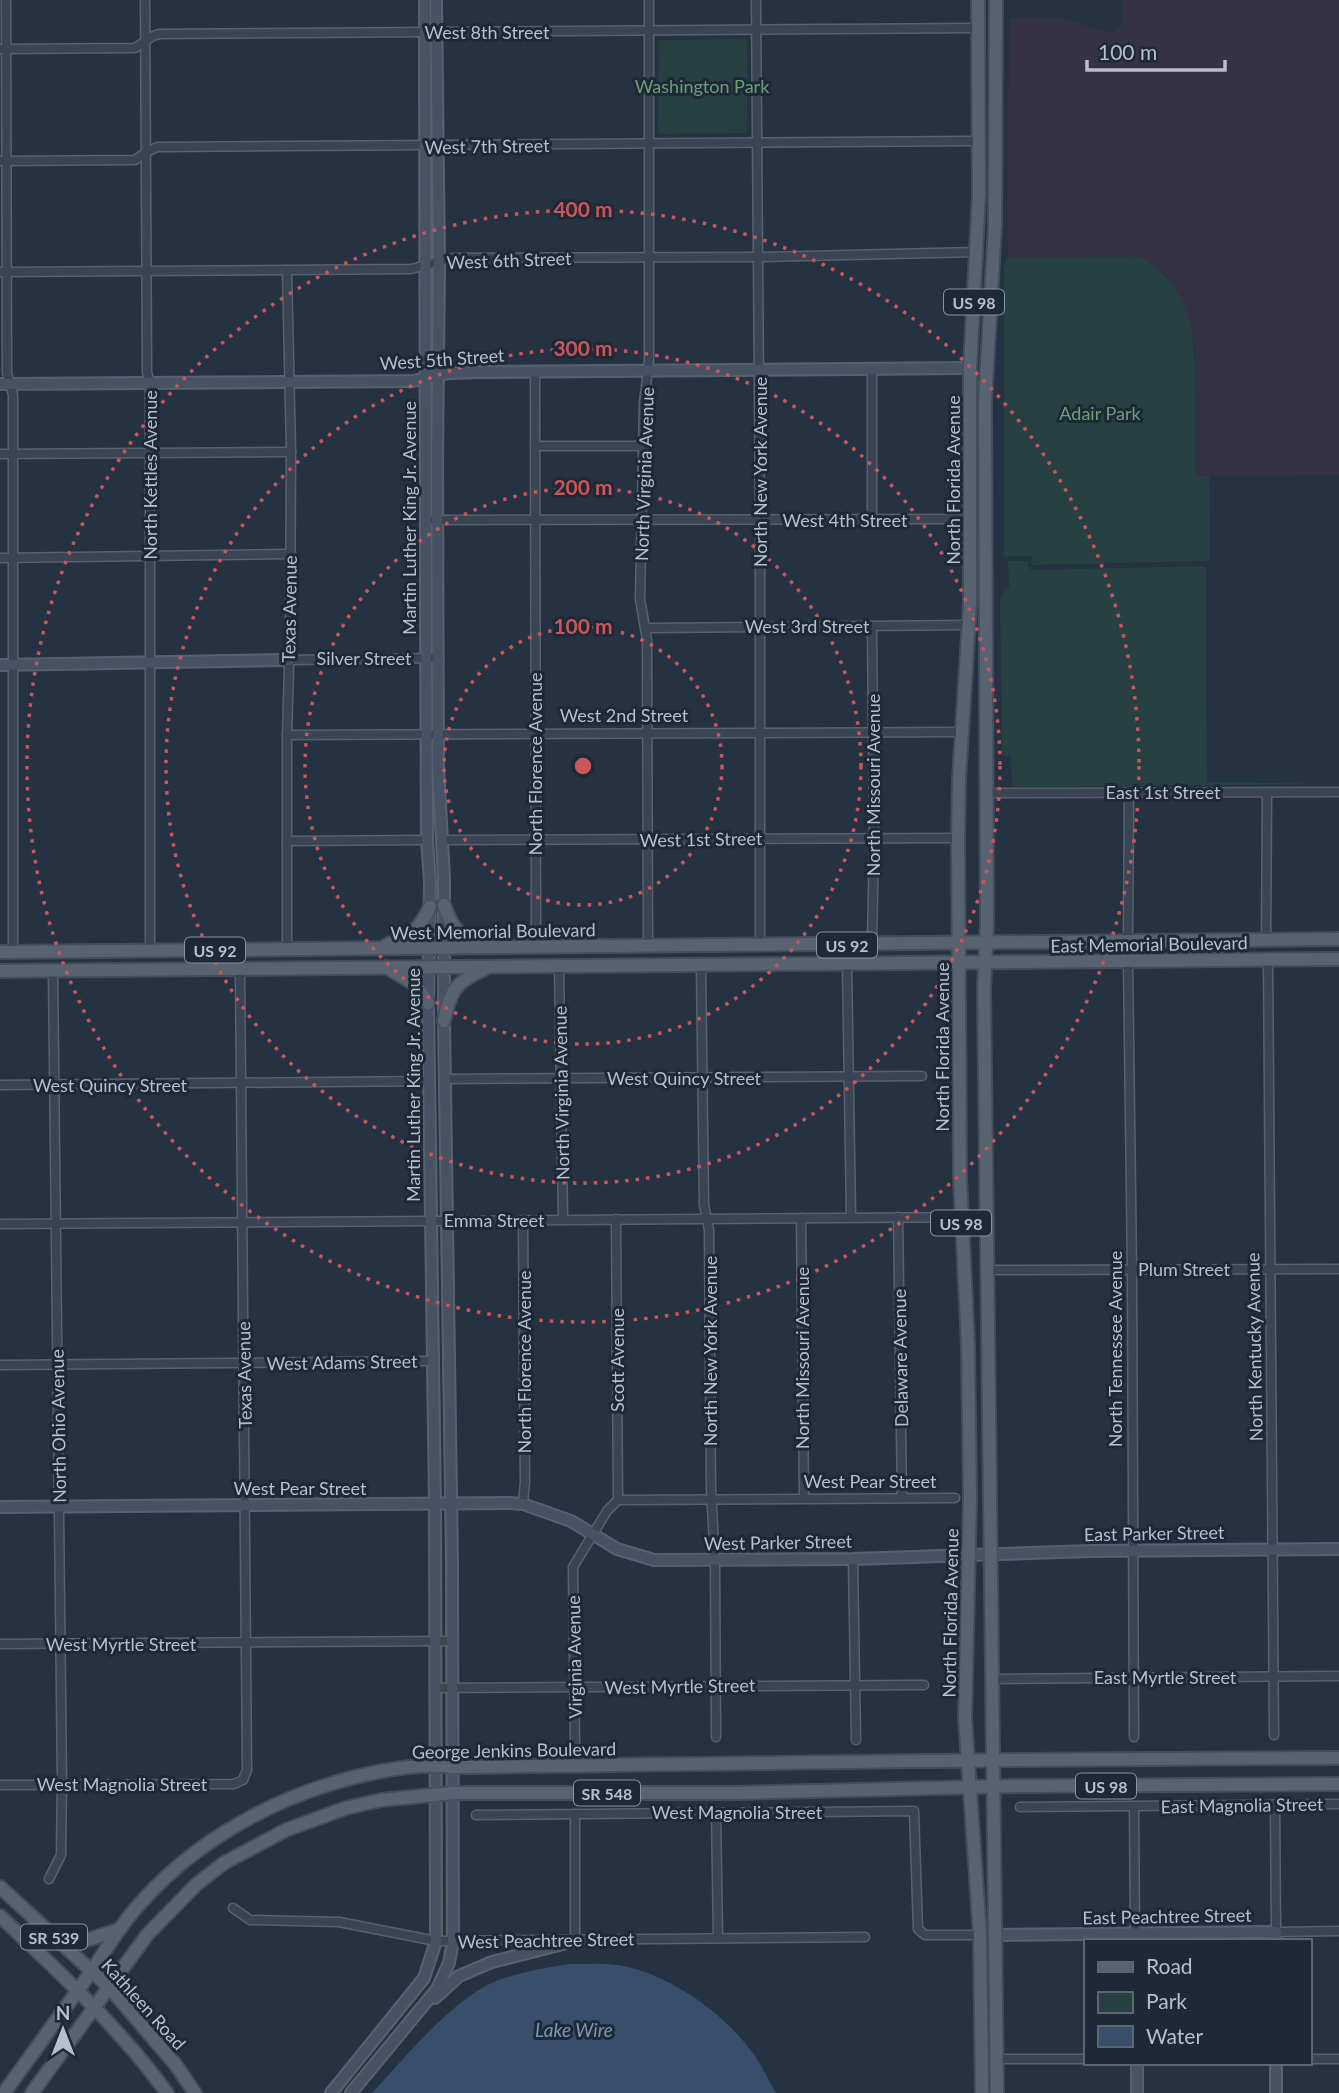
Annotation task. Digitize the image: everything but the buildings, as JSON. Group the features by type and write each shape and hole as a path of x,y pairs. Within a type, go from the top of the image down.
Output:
{"main road":[{"name":"North Florida Avenue","path":"978,0 977,252 970,368 969,625 958,838 961,1217 968,1345 969,1555 965,1687 967,1760 980,1935 982,2093"},
{"name":"North Florida Avenue","path":"996,0 995,226 985,401 985,963 997,2093"},
{"path":"970,368 985,401"},
{"path":"969,625 977,637 981,653 980,801 987,825"},
{"path":"444,905 451,923 460,934 499,948"},
{"path":"379,949 414,933 430,906"},
{"name":"East Memorial Boulevard","path":"986,944 1339,939"},
{"name":"West Memorial Boulevard","path":"7,952 986,944"},
{"path":"117,970 143,961 150,951"},
{"name":"East Memorial Boulevard","path":"959,963 1339,960"},
{"name":"West Memorial Boulevard","path":"0,971 959,963"},
{"path":"386,967 416,985 428,1003"},
{"path":"444,1021 449,995 470,975 490,967"},
{"name":"US 98","path":"992,1760 1339,1758"},
{"name":"George Jenkins Boulevard","path":"4,2093 118,1930 156,1887 211,1841 253,1815 338,1781 435,1765 453,1768 992,1760"},
{"name":"US 98","path":"970,1788 1339,1784"},
{"name":"SR 548","path":"32,2093 147,1935 171,1909 224,1863 315,1817 381,1800 453,1793 735,1793 970,1788"},
{"name":"Kathleen Road","path":"0,1886 109,1987 175,2064 195,2093"},
{"name":"SR 539","path":"0,1916 95,2006 145,2062 167,2093"},
{"path":"52,1935 87,1940 118,1930"},
{"path":"981,2000 989,2017 992,2056 996,2059"}],"street":[{"path":"6,0 3,49 3,272 7,373 5,384 13,395 14,558 7,952"},
{"name":"North Kettles Avenue","path":"145,0 147,372 150,383 150,951"},
{"name":"Martin Luther King Jr. Avenue","path":"425,0 431,32"},
{"name":"Martin Luther King Jr. Avenue","path":"351,2093 437,1989 449,1963 453,1941 453,1641 443,840 426,659 426,520 439,262 432,145 431,32 436,0"},
{"name":"North Virginia Avenue","path":"648,947 648,734 645,628 640,598 650,257 649,0"},
{"name":"North New York Avenue","path":"756,0 760,945"},
{"name":"West 8th Street","path":"3,49 135,48 159,34 978,28"},
{"name":"West 7th Street","path":"4,161 135,160 158,147 978,141"},
{"name":"Martin Luther King Jr. Avenue","path":"331,2093 424,1978 436,1941 435,1504 428,1003 430,906 427,840 439,658 438,520 426,265 432,145"},
{"name":"West 6th Street","path":"3,272 411,269 453,258 758,257 977,252"},
{"name":"Texas Avenue","path":"286,270 291,452 287,949"},
{"path":"872,368 872,520"},
{"name":"West 5th Street","path":"5,384 289,382 432,377 449,373 970,368"},
{"name":"North Florence Avenue","path":"535,372 536,947"},
{"path":"535,446 643,446"},
{"path":"0,454 291,452"},
{"name":"West 4th Street","path":"426,520 970,519"},
{"path":"0,558 291,554"},
{"name":"West 3rd Street","path":"645,628 969,625"},
{"name":"North Missouri Avenue","path":"872,626 872,945"},
{"name":"Silver Street","path":"289,660 439,658"},
{"path":"0,665 289,660"},
{"name":"West 2nd Street","path":"287,735 962,732"},
{"path":"1128,942 1129,792"},
{"name":"East 1st Street","path":"987,793 1339,792"},
{"path":"1266,940 1267,793"},
{"name":"West 1st Street","path":"443,840 958,838"},
{"path":"287,841 427,840"},
{"name":"North Kentucky Avenue","path":"1268,960 1274,1734"},
{"name":"North Tennessee Avenue","path":"1128,961 1134,1737"},
{"path":"848,964 851,1217"},
{"name":"North New York Avenue","path":"701,965 704,1205 709,1230 716,1737"},
{"name":"North Virginia Avenue","path":"559,966 563,1219"},
{"name":"Texas Avenue","path":"240,970 247,1643 247,1770 243,1780"},
{"name":"North Ohio Avenue","path":"49,1879 61,1855 62,1784 53,971"},
{"name":"West Quincy Street","path":"446,1079 922,1076"},
{"name":"West Quincy Street","path":"0,1085 430,1081"},
{"name":"Delaware Avenue","path":"898,1217 902,1498"},
{"name":"Emma Street","path":"0,1224 987,1217"},
{"name":"North Missouri Avenue","path":"801,1218 804,1499"},
{"name":"Scott Avenue","path":"616,1219 618,1500"},
{"name":"North Florence Avenue","path":"523,1220 523,1504"},
{"name":"Plum Street","path":"988,1269 1339,1269"},
{"name":"West Adams Street","path":"0,1365 432,1361"},
{"name":"West Pear Street","path":"618,1500 955,1498"},
{"path":"593,1535 607,1511 618,1500"},
{"name":"West Pear Street","path":"0,1507 523,1504 572,1521 593,1535"},
{"name":"West Parker Street","path":"593,1535 617,1549 654,1560 853,1559 969,1555"},
{"name":"Virginia Avenue","path":"575,1746 573,1567 593,1535"},
{"name":"East Parker Street","path":"969,1555 1133,1550 1339,1549"},
{"path":"853,1559 856,1740"},
{"name":"West Myrtle Street","path":"0,1644 453,1641"},
{"name":"East Myrtle Street","path":"991,1679 1339,1676"},
{"name":"West Myrtle Street","path":"436,1688 924,1685"},
{"name":"West Magnolia Street","path":"0,1785 234,1783 243,1780"},
{"path":"1275,1804 1276,1936"},
{"name":"East Magnolia Street","path":"1020,1807 1339,1804"},
{"path":"1134,1806 1135,1937"},
{"name":"West Magnolia Street","path":"476,1815 914,1811 918,1929 925,1936 980,1935"},
{"path":"716,1812 718,1937"},
{"path":"423,2009 459,1976 492,1962 575,1941 575,1814"},
{"name":"West Peachtree Street","path":"233,1908 250,1920 339,1922 436,1941 865,1937"},
{"name":"East Peachtree Street","path":"995,1935 1276,1936 1339,1931"},
{"path":"996,2059 1084,2059"},
{"path":"1311,2059 1339,2059"},
{"path":"1136,2065 1137,2093"},
{"path":"1276,2065 1276,2093"}],"shaded area":[{"path":"1121,0 1339,0 1339,475 1195,476 1195,349 1166,276 1142,257 1007,258 1009,18 1066,18 1105,32 1116,32 1121,27"}],"green space":[{"name":"Washington Park","path":"747,39 747,133 658,134 659,40"},
{"name":"Adair Park","path":"1142,257 1172,285 1188,314 1192,331 1195,368 1195,476 1209,476 1210,561 1032,565 1032,556 1004,556 1004,265 1007,258"},
{"path":"1008,561 1028,561 1028,567 1032,570 1206,566 1207,782 1339,784 1012,787 1011,756 1002,756 1000,597 1009,588"}],"water":[{"name":"Lake Wire","path":"569,1964 618,1965 637,1969 676,1986 729,2025 758,2061 776,2093 372,2093 430,2031 479,1990 514,1975"}]}
